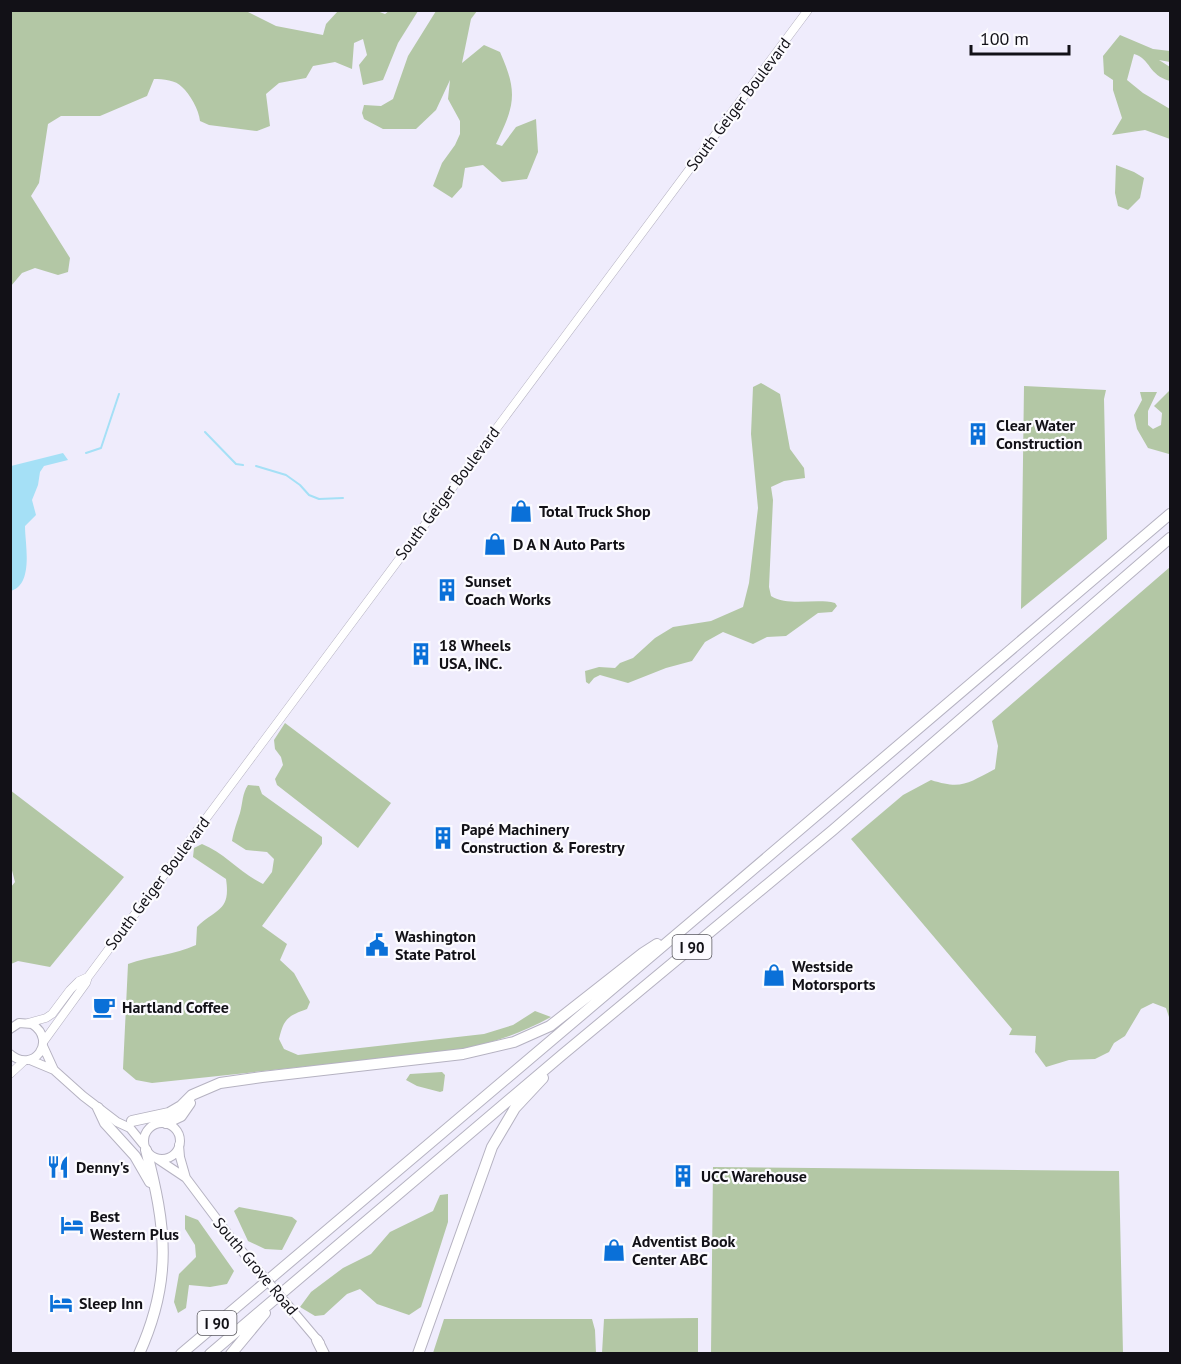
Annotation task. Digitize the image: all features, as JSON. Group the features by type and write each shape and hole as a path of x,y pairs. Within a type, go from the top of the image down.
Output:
{"highway":[{"name":"I 90","path":"181,1353 1170,514"},
{"name":"I 90","path":"210,1353 562,1055 833,830 1170,538"},
{"path":"132,1121 169,1113 181,1106 192,1095 220,1083 462,1054 514,1042 550,1026 643,953 690,923"},
{"path":"418,1353 492,1147 515,1108 562,1055"},
{"path":"160,1123 181,1116 200,1091"},
{"path":"102,1111 105,1123 142,1166 157,1195"},
{"path":"139,1353 154,1316 163,1267 163,1231 157,1195 144,1147"},
{"path":"231,1353 264,1316 273,1300"},
{"path":"317,1340 326,1353"}],"main road":[{"path":"12,1027 28,1023 38,1028 42,1033 54,1070"},
{"path":"27,1060 41,1052 44,1043"},
{"path":"10,1054 18,1059 54,1070 102,1111 130,1128 155,1158 167,1158 173,1155 180,1145 176,1129 160,1123 132,1121 102,1111"},
{"path":"144,1147 145,1132 160,1123"},
{"name":"South Grove Road","path":"180,1145 180,1157 186,1178"},
{"name":"South Grove Road","path":"155,1158 186,1178 234,1242 317,1340"}],"street":[{"name":"South Geiger Boulevard","path":"44,1043 88,977 808,10"},
{"name":"South Geiger Boulevard","path":"28,1023 52,1014 70,990 79,981 88,977"},
{"path":"10,1074 27,1060"}],"green space":[{"path":"11,10 239,11 248,12 276,26 323,35 326,24 338,11 377,11 385,14 389,11 418,11 398,43 383,80 363,85 359,65 367,55 363,39 354,43 352,69 335,62 313,66 306,78 279,83 266,94 270,126 257,131 209,125 200,121 194,103 182,87 173,81 158,79 154,79 147,96 100,116 61,116 48,124 39,183 31,196 70,258 68,272 58,275 35,268 22,273 11,286"},
{"path":"436,11 477,11 471,19 462,63 484,45 500,52 510,78 512,98 507,119 496,144 502,146 516,127 536,119 538,152 527,179 502,182 483,165 465,168 462,187 452,198 433,186 442,163 460,134 460,121 448,99 450,80 436,110 416,129 383,129 364,119 362,113 364,105 381,106 393,99 408,56"},
{"path":"1120,35 1153,49 1170,51 1170,62 1159,60 1170,67 1170,81 1157,75 1144,59 1134,54 1127,80 1143,93 1170,109 1170,139 1145,130 1112,135 1122,118 1113,90 1113,80 1104,74 1103,56"},
{"path":"1116,165 1144,178 1140,198 1128,210 1118,206 1115,193"},
{"path":"761,383 780,394 790,449 804,468 805,478 784,481 771,487 773,500 769,587 771,596 786,601 827,602 835,603 837,606 832,612 818,613 786,636 767,637 753,644 723,632 705,642 692,661 666,668 628,683 600,675 589,684 586,682 585,671 599,667 615,668 620,663 633,658 655,638 673,627 711,621 743,607 749,583 758,508 751,434 753,387"},
{"path":"1024,386 1106,390 1104,399 1107,539 1021,609"},
{"path":"1170,390 1169,454 1148,448 1137,429 1134,415 1142,400 1140,392 1157,392 1148,411 1148,425 1153,429 1161,425 1162,413 1154,406"},
{"path":"1170,567 1170,1020 1166,1008 1153,1003 1141,1009 1125,1036 1114,1043 1109,1052 1095,1059 1069,1060 1046,1067 1035,1052 1036,1036 1009,1035 1012,1029 851,839 903,795 931,780 964,784 995,769 998,746 992,721"},
{"path":"285,723 391,803 358,848 277,785 275,779 283,765 275,749 274,740"},
{"path":"248,785 259,786 262,794 322,837 322,844 262,926 287,944 280,960 294,973 310,1002 307,1009 291,1016 285,1022 279,1039 284,1049 298,1055 484,1034 513,1025 535,1011 551,1017 503,1038 452,1051 152,1083 136,1080 123,1069 128,964 196,945 197,927 221,908 226,898 226,879 193,857 194,848 202,844 210,848 263,884 272,872 274,859 267,852 246,850 232,841"},
{"path":"10,790 124,877 50,967 18,961 11,964 11,887 15,882 10,863"},
{"path":"442,1072 445,1075 443,1091 440,1092 417,1086 406,1080 410,1074"},
{"path":"713,1167 1119,1171 1123,1353 711,1353"},
{"path":"448,1194 448,1222 421,1307 409,1315 377,1304 360,1289 347,1294 324,1315 315,1316 300,1307 311,1292 343,1268 371,1254 390,1232 433,1211 440,1195"},
{"path":"239,1207 292,1217 297,1221 282,1250 265,1249 248,1241 234,1211"},
{"path":"185,1215 198,1220 234,1271 227,1284 210,1287 189,1285 186,1308 178,1313 174,1302 179,1274 196,1257 195,1245 185,1229"},
{"path":"698,1318 698,1353 602,1353 604,1319"},
{"path":"444,1319 592,1319 596,1353 433,1353"}],"water":[{"path":"63,453 68,460 44,466 40,472 32,500 36,515 25,526 26,572 18,587 11,591 11,466"}],"waterway":[{"path":"86,453 101,448 119,394"},
{"path":"205,432 236,464 243,465"},
{"path":"256,466 286,475 309,495 319,499 343,498"}],"place":[{"name":"Clear Water Construction","path":"978,434"},
{"name":"Total Truck Shop","path":"521,511"},
{"name":"D A N Auto Parts","path":"495,544"},
{"name":"Sunset Coach Works","path":"447,590"},
{"name":"18 Wheels USA, INC.","path":"421,654"},
{"name":"Papé Machinery Construction & Forestry","path":"443,838"},
{"name":"Washington State Patrol","path":"377,945"},
{"name":"Westside Motorsports","path":"774,975"},
{"name":"Hartland Coffee","path":"104,1007"},
{"name":"Denny's","path":"58,1167"},
{"name":"UCC Warehouse","path":"683,1176"},
{"name":"Best Western Plus","path":"72,1225"},
{"name":"Adventist Book Center ABC","path":"614,1250"},
{"name":"Sleep Inn","path":"61,1303"}]}
